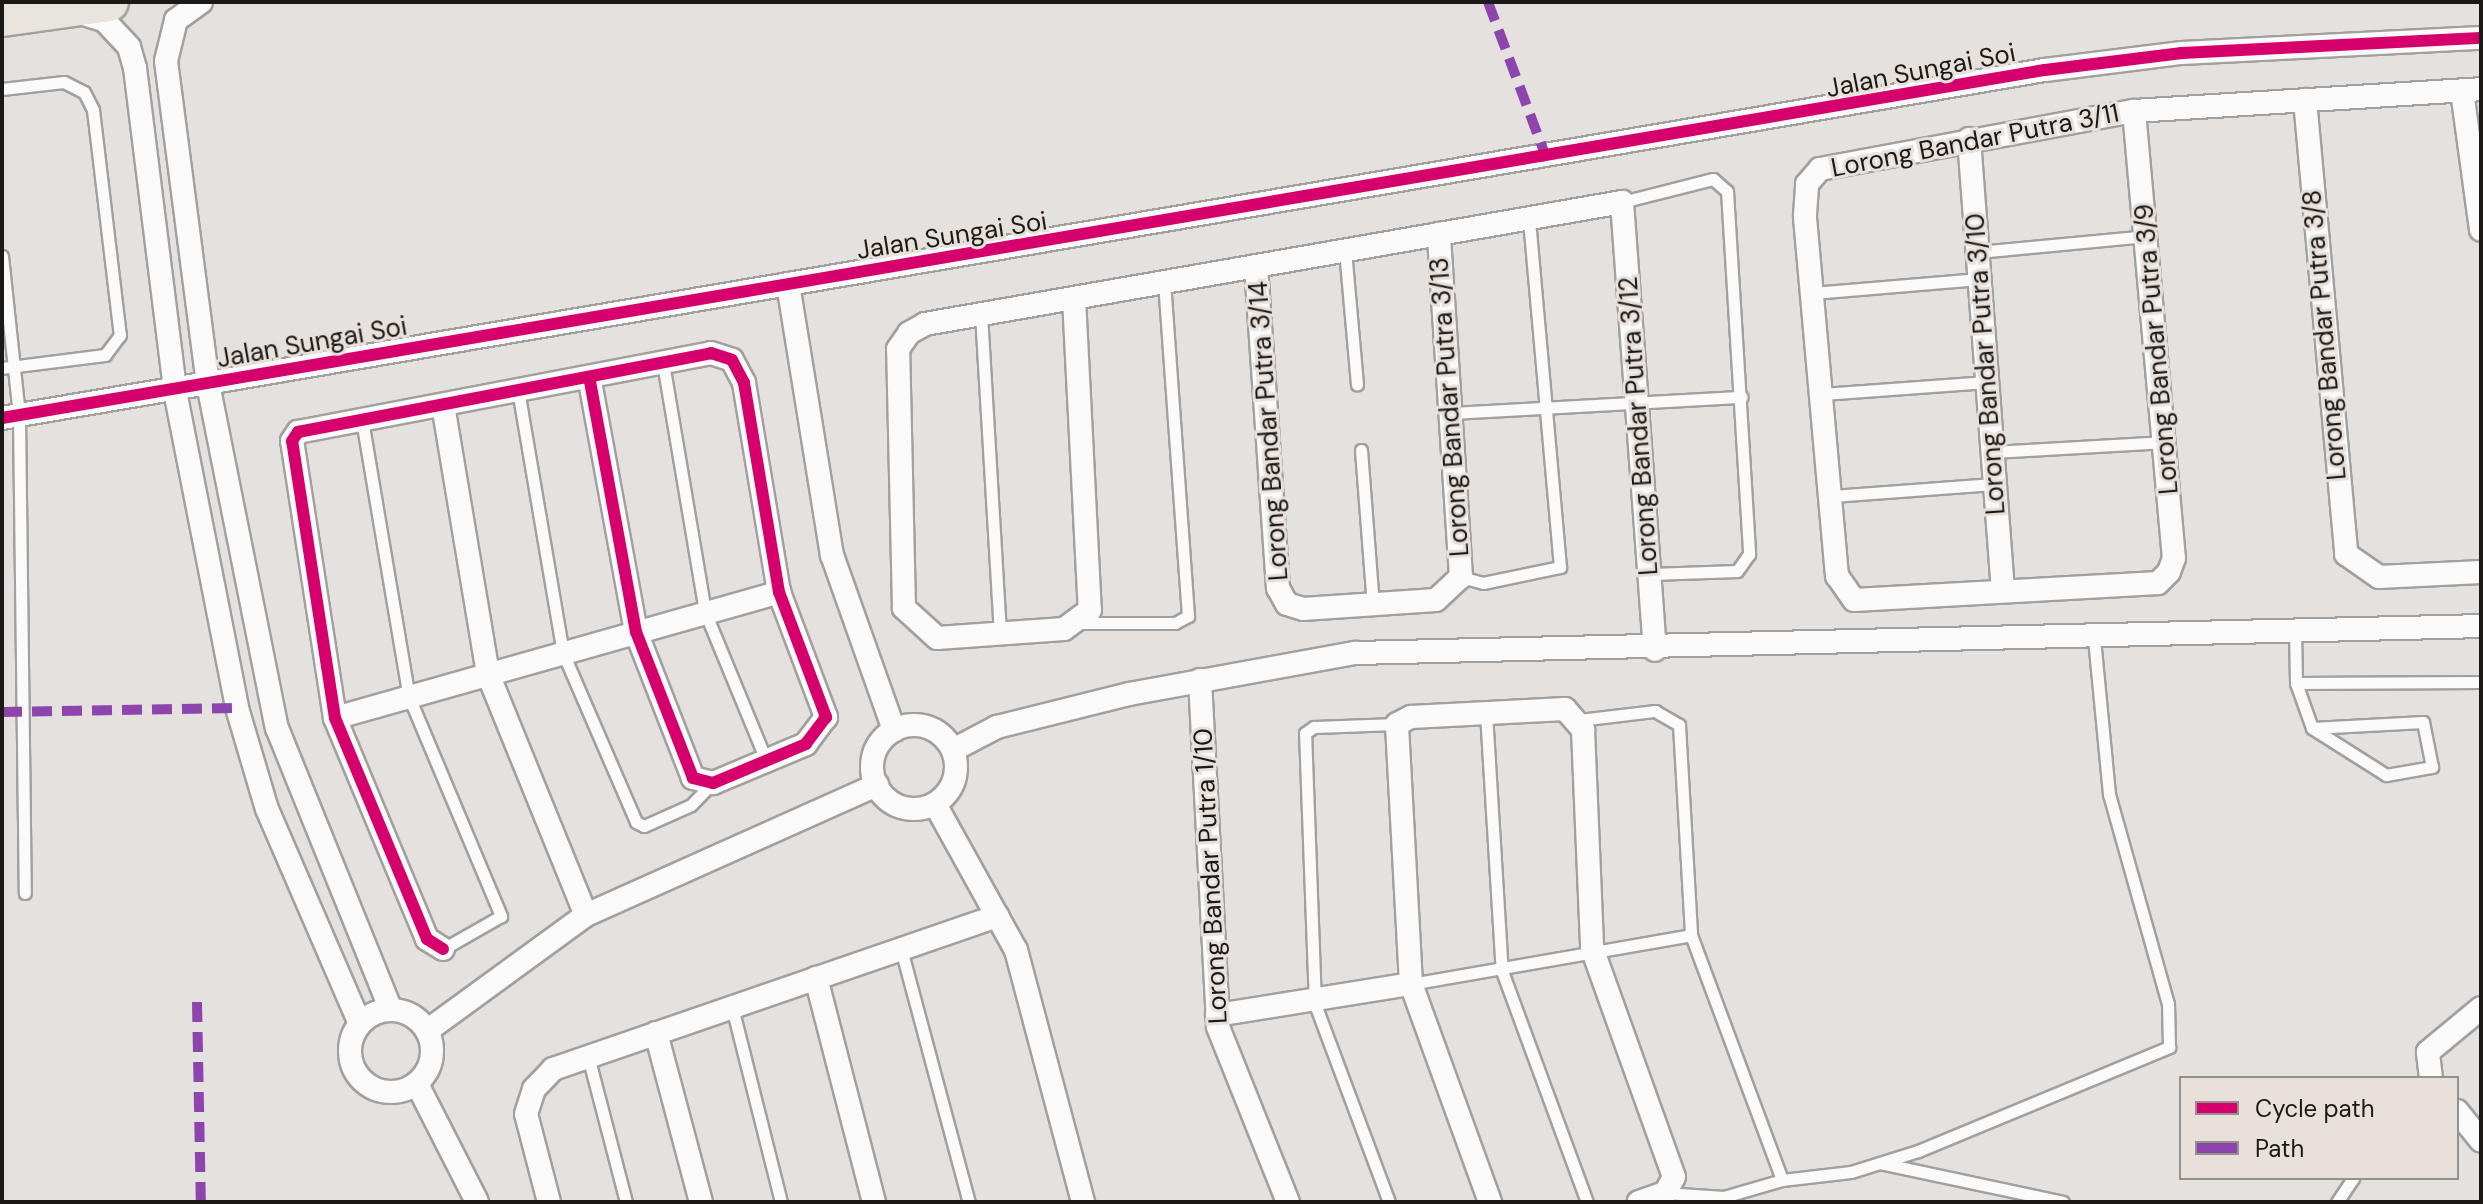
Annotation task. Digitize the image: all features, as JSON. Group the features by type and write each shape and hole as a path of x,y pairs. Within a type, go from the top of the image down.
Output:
{"highway":[{"path":"2,17 109,2"}],"street":[{"path":"201,2 176,20 166,61 208,384 277,728 391,1010 427,1031 432,1059 417,1084 392,1093 357,1075 349,1049 360,1024 391,1010"},
{"path":"68,9 104,20 132,57 175,391 237,708 267,809 360,1024"},
{"name":"Jalan Sungai Soi","path":"10,417 2045,70 2182,53 2481,38"},
{"path":"2472,90 2481,230"},
{"name":"Lorong Bandar Putra 3/11","path":"2003,589 1854,600 1837,576 1812,293 1807,184 1820,169 1969,139 2134,111 2472,90"},
{"name":"Lorong Bandar Putra 3/8","path":"2305,100 2341,542 2354,565 2379,577 2481,572"},
{"name":"Lorong Bandar Putra 3/9","path":"2003,589 2158,583 2174,558 2148,236 2134,111"},
{"name":"Lorong Bandar Putra 3/10","path":"1969,139 1990,381 2003,589"},
{"path":"1074,298 1090,610 1080,623 1000,634 937,638 904,608 898,349 925,324 1622,202"},
{"name":"Lorong Bandar Putra 3/12","path":"1622,202 1655,650"},
{"name":"Lorong Bandar Putra 3/13","path":"1373,605 1436,600 1461,577 1453,413 1439,234"},
{"name":"Lorong Bandar Putra 3/14","path":"1256,266 1278,588 1287,604 1303,609 1373,605"},
{"path":"788,284 832,555 894,730"},
{"path":"443,949 427,939 335,718 292,441 298,432 711,353 732,360 744,383 779,592 825,705 817,737 713,783 693,778 636,632 589,377"},
{"path":"443,405 488,674 586,915"},
{"path":"335,718 779,592"},
{"path":"953,750 997,727 1200,680 1355,653 1655,650 2094,638 2295,629 2481,626"},
{"name":"Lorong Bandar Putra 1/10","path":"1200,680 1217,1015 1222,1042 1288,1202"},
{"path":"1490,1202 1411,984 1399,722 1565,709 1579,720 1592,948 1672,1168 1665,1193 1639,1202"},
{"path":"894,730 934,730 953,750 955,776 935,804 904,807 877,785 874,757 894,730"},
{"path":"427,1031 586,915 877,785"},
{"path":"935,804 1016,950 1083,1202"},
{"path":"549,1202 526,1114 534,1089 553,1069 997,916"},
{"path":"816,978 874,1202"},
{"path":"1217,1015 1315,1004 1411,984"},
{"path":"2431,1076 2428,1052 2481,1008"},
{"path":"656,1033 701,1202"},
{"path":"417,1084 477,1202"},
{"path":"2459,1114 2481,1141"}],"lane":[{"path":"2,89 64,82 84,92 93,110 120,335 105,355 8,367"},
{"path":"1622,202 1713,179 1727,191 1742,397 1746,563 1737,571 1651,574"},
{"path":"1461,577 1483,583 1560,567 1541,408 1529,218"},
{"path":"1978,252 2148,236"},
{"path":"1345,250 1357,384"},
{"path":"2,256 25,893"},
{"path":"1812,293 1979,279"},
{"path":"1080,623 1175,623 1188,616 1164,282"},
{"path":"981,314 1000,634"},
{"path":"663,363 705,612 766,760"},
{"path":"1821,394 1990,381"},
{"path":"518,390 563,653 636,822 644,826 691,805 713,783"},
{"path":"1453,413 1742,397"},
{"path":"362,420 409,697 501,916 443,949"},
{"path":"1994,452 2165,442"},
{"path":"1361,450 1373,605"},
{"path":"1831,496 1995,484"},
{"path":"2295,629 2296,683 2312,728 2386,775 2432,767 2423,722 2312,728"},
{"path":"1665,1193 1724,1197 1782,1180 1880,1163 2126,1069 2172,1041 2113,817 2094,638"},
{"path":"2296,683 2481,682"},
{"path":"1579,720 1655,711 1679,725 1691,935 1782,1180"},
{"path":"1486,713 1502,971 1587,1202"},
{"path":"1389,1202 1315,1004 1305,733 1314,727 1399,722"},
{"path":"1411,984 1502,971 1592,948 1691,935"},
{"path":"901,949 969,1202"},
{"path":"732,1007 781,1202"},
{"path":"588,1056 626,1202"},
{"path":"1880,1163 2063,1202"},
{"path":"2337,1202 2352,1180"}],"marked path":[{"path":"1488,2 1547,160"},
{"path":"2,712 237,708"},
{"path":"197,1002 201,1202"}],"cycle path":[{"path":"2,418 2045,70 2182,53 2481,38"},
{"path":"443,949 427,939 335,718 292,441 298,432 711,353 732,360 744,383 779,592 826,717 806,744 713,783 693,778 636,632 589,377"}]}
